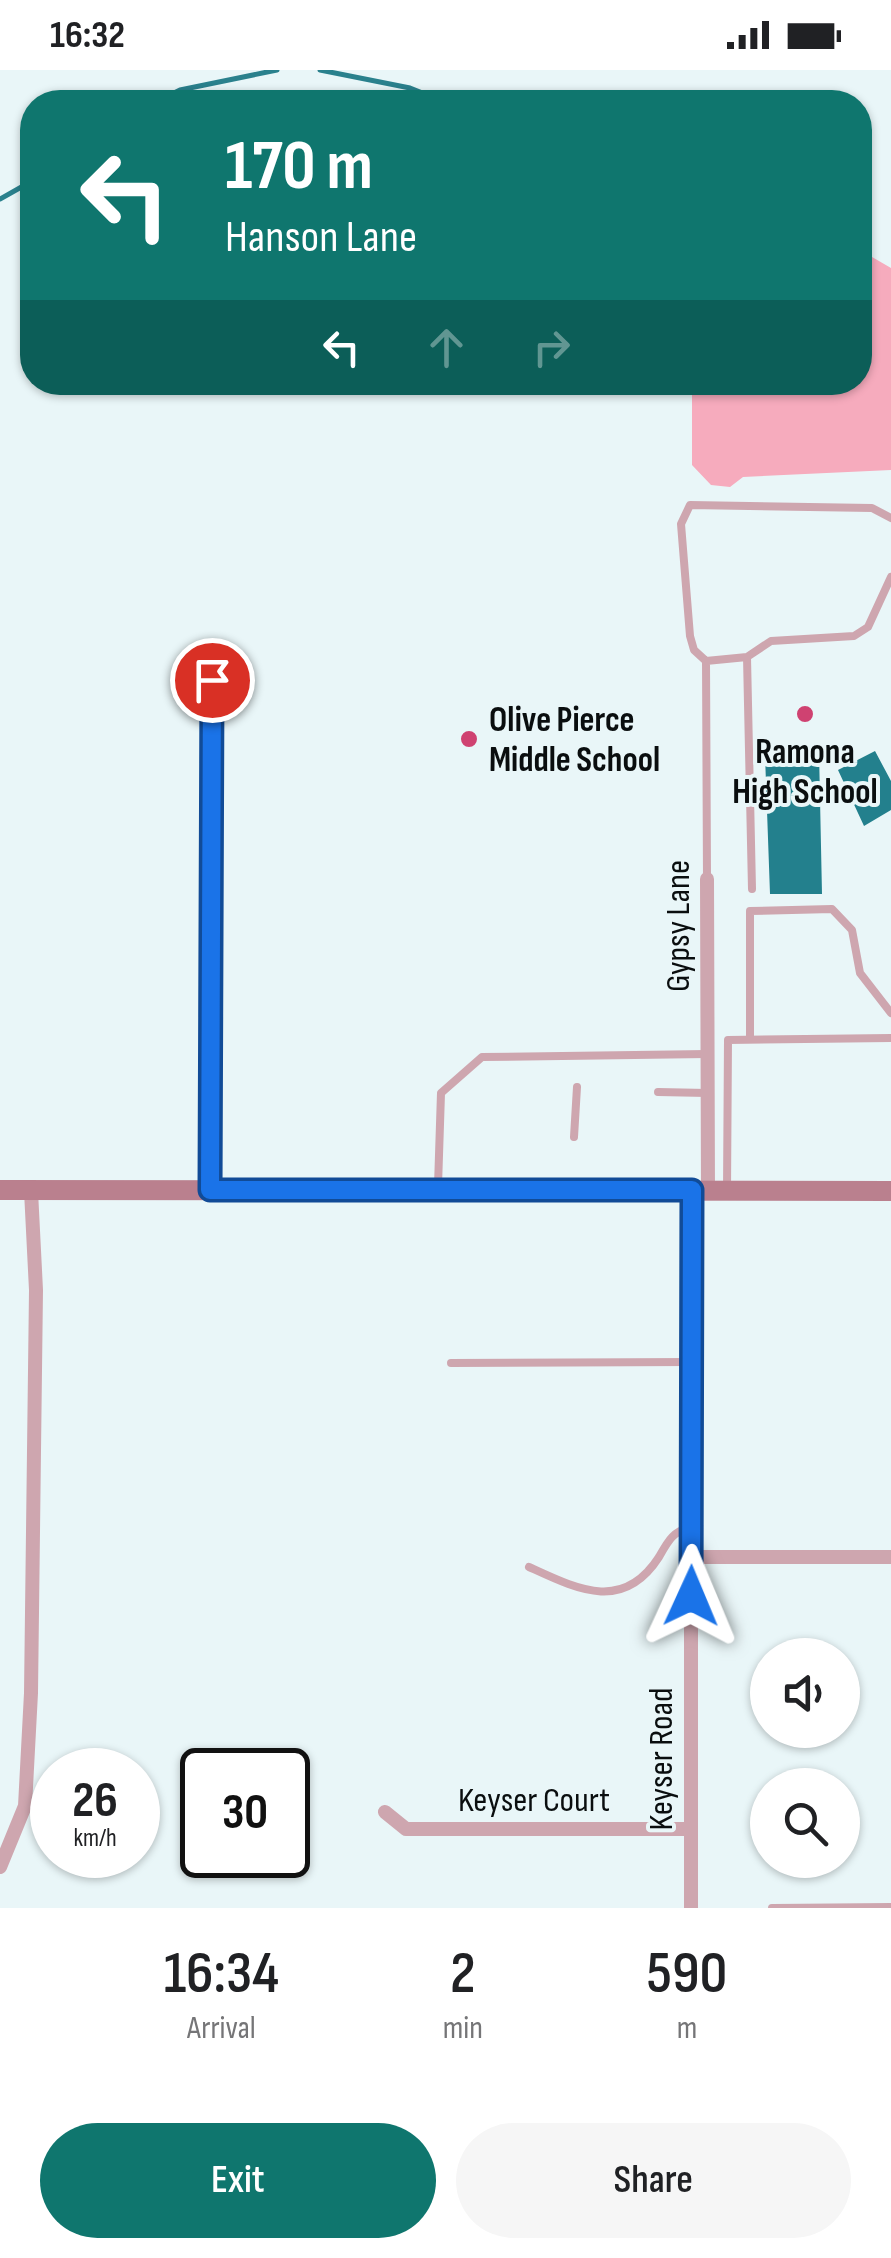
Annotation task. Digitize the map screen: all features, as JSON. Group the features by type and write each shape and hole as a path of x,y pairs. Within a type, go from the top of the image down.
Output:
{"main road":[{"path":"0,1190 891,1191"}],"street":[{"name":"Gypsy Lane","path":"707,879 709,1190"},
{"name":"Keyser Road","path":"690,1908 692,1362 709,1190"},
{"path":"0,1867 25,1806 31,1693 36,1290 31,1191"},
{"path":"692,1557 891,1557"},
{"name":"Keyser Court","path":"385,1812 406,1829 690,1829"}],"lane":[{"path":"891,518 872,508 690,504 681,524 694,650 706,662 747,657 771,641 854,636 868,626 891,577"},
{"path":"747,657 752,889"},
{"name":"Gypsy Lane","path":"706,662 707,879"},
{"path":"210,1190 212,680"},
{"path":"750,1039 750,911 832,908 852,930 860,973 891,1013"},
{"path":"709,1190 728,1040 891,1038"},
{"path":"438,1190 441,1092 482,1057 706,1054"},
{"path":"574,1137 577,1087"},
{"path":"658,1092 707,1092"},
{"path":"451,1363 692,1362"},
{"path":"528,1567 581,1590 623,1589 651,1569 673,1534 692,1527"},
{"path":"772,1908 891,1907"}],"shaded area":[{"path":"872,257 891,268 891,470 743,477 730,487 711,485 692,465 692,395 872,395"}],"building":[{"path":"819,751 822,894 770,894 765,755"},
{"path":"875,751 891,781 891,810 864,826 838,770"}],"waterway":[{"path":"180,90 277,70"},
{"path":"320,70 415,90"},
{"path":"0,199 20,188"}],"place":[{"name":"Ramona High School","path":"805,714"},
{"name":"Olive Pierce Middle School","path":"469,739"}],"route":[{"path":"212,680 210,1190 692,1190 691,1596"}]}
